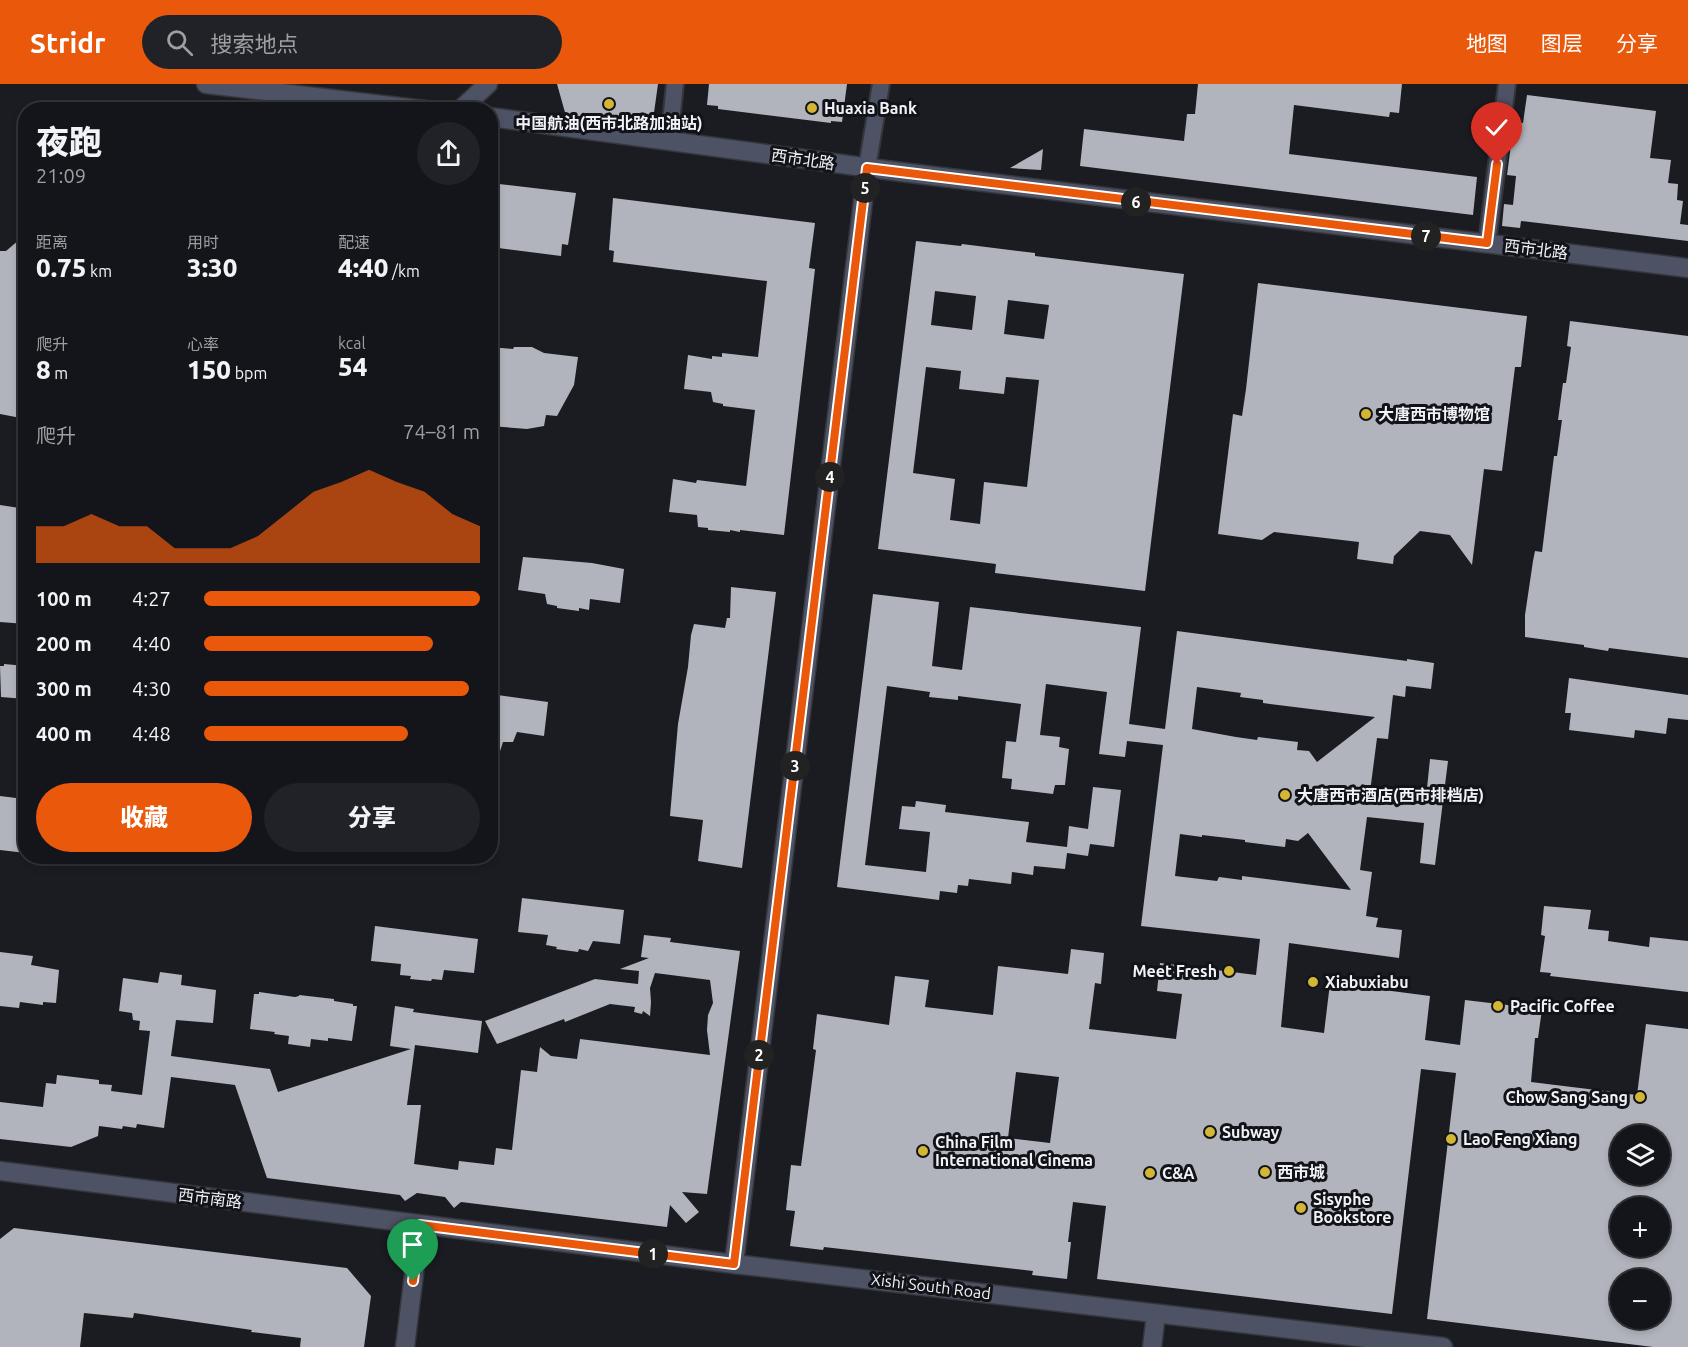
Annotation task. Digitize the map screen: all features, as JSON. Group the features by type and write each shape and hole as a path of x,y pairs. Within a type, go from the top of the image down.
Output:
{"street":[{"path":"206,84 358,102"},
{"path":"469,102 488,84"},
{"path":"669,141 675,84"},
{"path":"734,1264 867,168 881,84"},
{"path":"1487,243 1507,84"},
{"name":"西市北路","path":"498,118 867,168 1688,268"},
{"name":"西市南路","path":"0,1171 420,1225"},
{"path":"405,1347 420,1225"},
{"name":"Xishi South Road","path":"420,1225 1443,1347"},
{"path":"1152,1347 1156,1314"}],"building":[{"name":"中国航油(西市北路加油站)","path":"557,84 658,84 652,127 566,116"},
{"path":"709,84 847,84 842,122 831,121 831,123 718,109 718,106 707,105"},
{"path":"1198,84 1402,84 1399,113 1390,112 1389,117 1294,105 1289,154 1477,177 1473,215 1080,166 1084,129 1184,141 1187,114 1195,114"},
{"path":"1527,95 1656,111 1650,158 1671,160 1668,183 1678,184 1677,200 1683,201 1680,224 1688,225 1688,241 1521,221 1520,228 1502,226 1504,204 1513,205 1516,176 1507,175 1514,122 1523,123"},
{"path":"1043,149 1041,170 1010,168"},
{"path":"498,184 576,193 568,245 562,244 561,256 498,248"},
{"path":"613,198 815,223 809,268 815,269 784,535 740,530 740,532 730,530 730,532 708,530 708,528 698,527 697,515 669,512 673,479 746,486 755,410 723,406 723,404 713,402 711,392 684,389 688,355 712,359 712,356 722,357 722,353 758,357 767,281 613,262 614,251 609,250"},
{"path":"18,241 18,417 0,414 0,251 6,251"},
{"path":"916,241 961,246 962,244 1035,253 1035,256 1184,274 1145,591 995,573 996,564 878,549","holes":["935,291 976,296 972,330 931,325","1008,300 1049,305 1044,339 1004,334","926,367 961,371 959,389 1004,394 1006,377 1039,380 1027,487 984,482 980,524 950,520 955,479 913,473"]},
{"path":"1258,283 1527,316 1521,367 1515,367 1502,471 1484,469 1472,565 1450,535 1420,531 1394,556 1393,564 1357,559 1359,542 1274,532 1262,540 1218,534 1233,414 1242,416"},
{"path":"1570,321 1688,336 1688,658 1609,648 1608,651 1584,647 1584,645 1525,637 1525,615 1533,561 1535,551 1542,552 1554,456 1557,456 1562,420 1558,420 1571,347 1567,346"},
{"path":"532,347 544,353 578,357 574,385 557,416 546,415 544,426 527,429 498,427 498,348"},
{"path":"0,505 18,508 18,623 0,622"},
{"path":"523,557 592,563 624,569 620,603 590,599 589,610 579,608 579,611 547,604 545,594 518,590"},
{"path":"731,587 776,592 742,868 698,861 703,820 670,816 678,724 691,635 694,624 725,628 727,618 730,618"},
{"path":"873,594 939,602 932,666 962,670 970,607 1141,627 1129,724 1165,729 1177,631 1434,663 1431,689 1406,686 1405,697 1393,695 1388,739 1377,738 1370,792 1426,798 1430,759 1448,761 1435,865 1420,863 1424,823 1367,817 1360,870 1372,872 1366,916 1378,918 1376,927 1402,930 1399,958 1289,943 1281,1027 1324,1033 1330,983 1430,996 1425,1040 1460,1045 1465,1000 1542,1009 1538,1038 1535,1038 1531,1082 1637,1095 1646,1024 1688,1029 1688,1347 1653,1347 1427,1319 1456,1073 1421,1069 1392,1314 1097,1279 1106,1206 1073,1202 1068,1242 1071,1242 1067,1279 1032,1275 1033,1271 824,1247 823,1250 790,1246 795,1211 786,1210 791,1165 801,1166 816,1050 813,1049 817,1014 889,1025 895,976 929,980 925,1007 993,1015 998,966 1068,974 1071,949 1104,953 1101,984 1095,983 1089,1029 1176,1039 1182,994 1157,991 1160,963 1256,975 1260,939 1141,926 1163,745 1127,741 1125,757 1099,754 1107,692 1046,684 1040,735 1060,737 1059,747 1069,749 1065,785 1055,785 1053,794 1011,789 1012,779 1002,778 1006,741 1016,742 1021,704 958,696 958,700 929,697 930,692 887,686 865,865 926,872 930,832 899,829 902,806 915,807 916,801 946,805 945,812 1029,822 1026,842 1067,847 1069,826 1088,829 1093,787 1121,790 1114,847 1090,844 1088,856 1067,853 1065,869 1034,866 1033,875 1012,872 1011,884 969,879 968,886 958,885 957,893 940,891 939,900 837,887","holes":["1197,687 1241,693 1240,697 1263,700 1263,703 1375,717 1317,762 1309,751 1297,750 1298,742 1258,737 1257,740 1192,729","1308,833 1351,890 1242,876 1242,880 1219,877 1217,881 1175,876 1180,834 1245,840 1245,842 1285,847 1286,839 1298,841","1016,1072 1059,1077 1050,1143 1008,1138"]},
{"path":"4,664 18,665 18,698 1,697 0,666"},
{"path":"1569,678 1688,695 1688,720 1668,718 1666,734 1635,730 1634,738 1569,730 1571,713 1565,713"},
{"path":"498,695 548,702 544,736 517,732 513,742 503,742 498,758"},
{"path":"0,796 18,798 18,852 0,850"},
{"path":"522,898 624,910 620,944 593,941 588,951 579,949 578,952 546,945 548,935 518,932"},
{"path":"1544,906 1591,910 1588,929 1609,931 1608,941 1649,947 1650,937 1688,941 1688,992 1550,976 1551,973 1540,972 1545,936 1541,935"},
{"path":"375,926 478,939 474,973 444,970 442,980 432,979 431,981 410,979 411,976 400,975 401,964 371,961"},
{"path":"644,935 671,938 670,942 740,951 707,1194 682,1192 699,1212 686,1223 670,1205 667,1227 461,1202 454,1208 445,1197 417,1193 405,1201 400,1195 267,1178 235,1085 171,1077 164,1128 137,1124 136,1128 123,1126 122,1129 99,1126 98,1136 71,1147 0,1139 0,1102 43,1107 46,1083 56,1084 57,1075 99,1080 99,1084 112,1085 111,1091 142,1095 150,1031 139,1030 140,1021 133,1020 132,1013 119,1011 123,978 158,983 160,972 182,975 181,985 216,990 213,1023 176,1020 171,1056 270,1069 278,1092 411,1049 390,1046 395,1006 414,1009 413,1012 482,1021 478,1053 415,1045 407,1105 421,1105 414,1164 458,1170 459,1161 494,1165 496,1148 512,1150 521,1070 537,1072 540,1047 551,1056 577,1059 580,1039 710,1055 707,1030 708,1015 713,1003 710,980 655,973 650,988 650,1016 643,1011 642,1014 634,1012 635,1007 610,1004 565,1022 564,1019 497,1044 485,1021 595,979 638,984 639,971 620,969 649,958 641,957"},
{"path":"0,952 33,956 31,965 59,970 56,1003 43,1002 43,1005 20,1002 19,1008 0,1006"},
{"path":"259,992 334,999 334,1001 357,1006 352,1041 328,1038 328,1041 311,1039 310,1047 288,1044 289,1036 250,1029 254,994 259,994"},
{"path":"14,1228 347,1268 371,1296 364,1347 300,1347 301,1338 251,1332 252,1330 134,1313 133,1318 84,1313 80,1347 0,1347 0,1239"}],"place":[{"name":"中国航油(西市北路加油站)","path":"609,104"},
{"name":"Huaxia Bank","path":"812,108"},
{"name":"大唐西市博物馆","path":"1366,414"},
{"name":"大唐西市酒店(西市排档店)","path":"1285,795"},
{"name":"Meet Fresh","path":"1229,971"},
{"name":"Xiabuxiabu","path":"1313,982"},
{"name":"Pacific Coffee","path":"1498,1006"},
{"name":"Chow Sang Sang","path":"1640,1097"},
{"name":"Subway","path":"1210,1132"},
{"name":"Lao Feng Xiang","path":"1451,1139"},
{"name":"China Film International Cinema","path":"923,1151"},
{"name":"西市城","path":"1265,1172"},
{"name":"C&A","path":"1150,1173"},
{"name":"Sisyphe Bookstore","path":"1301,1208"}],"route":[{"path":"413,1281 420,1225 734,1264 867,168 1487,243 1497,164"}]}
